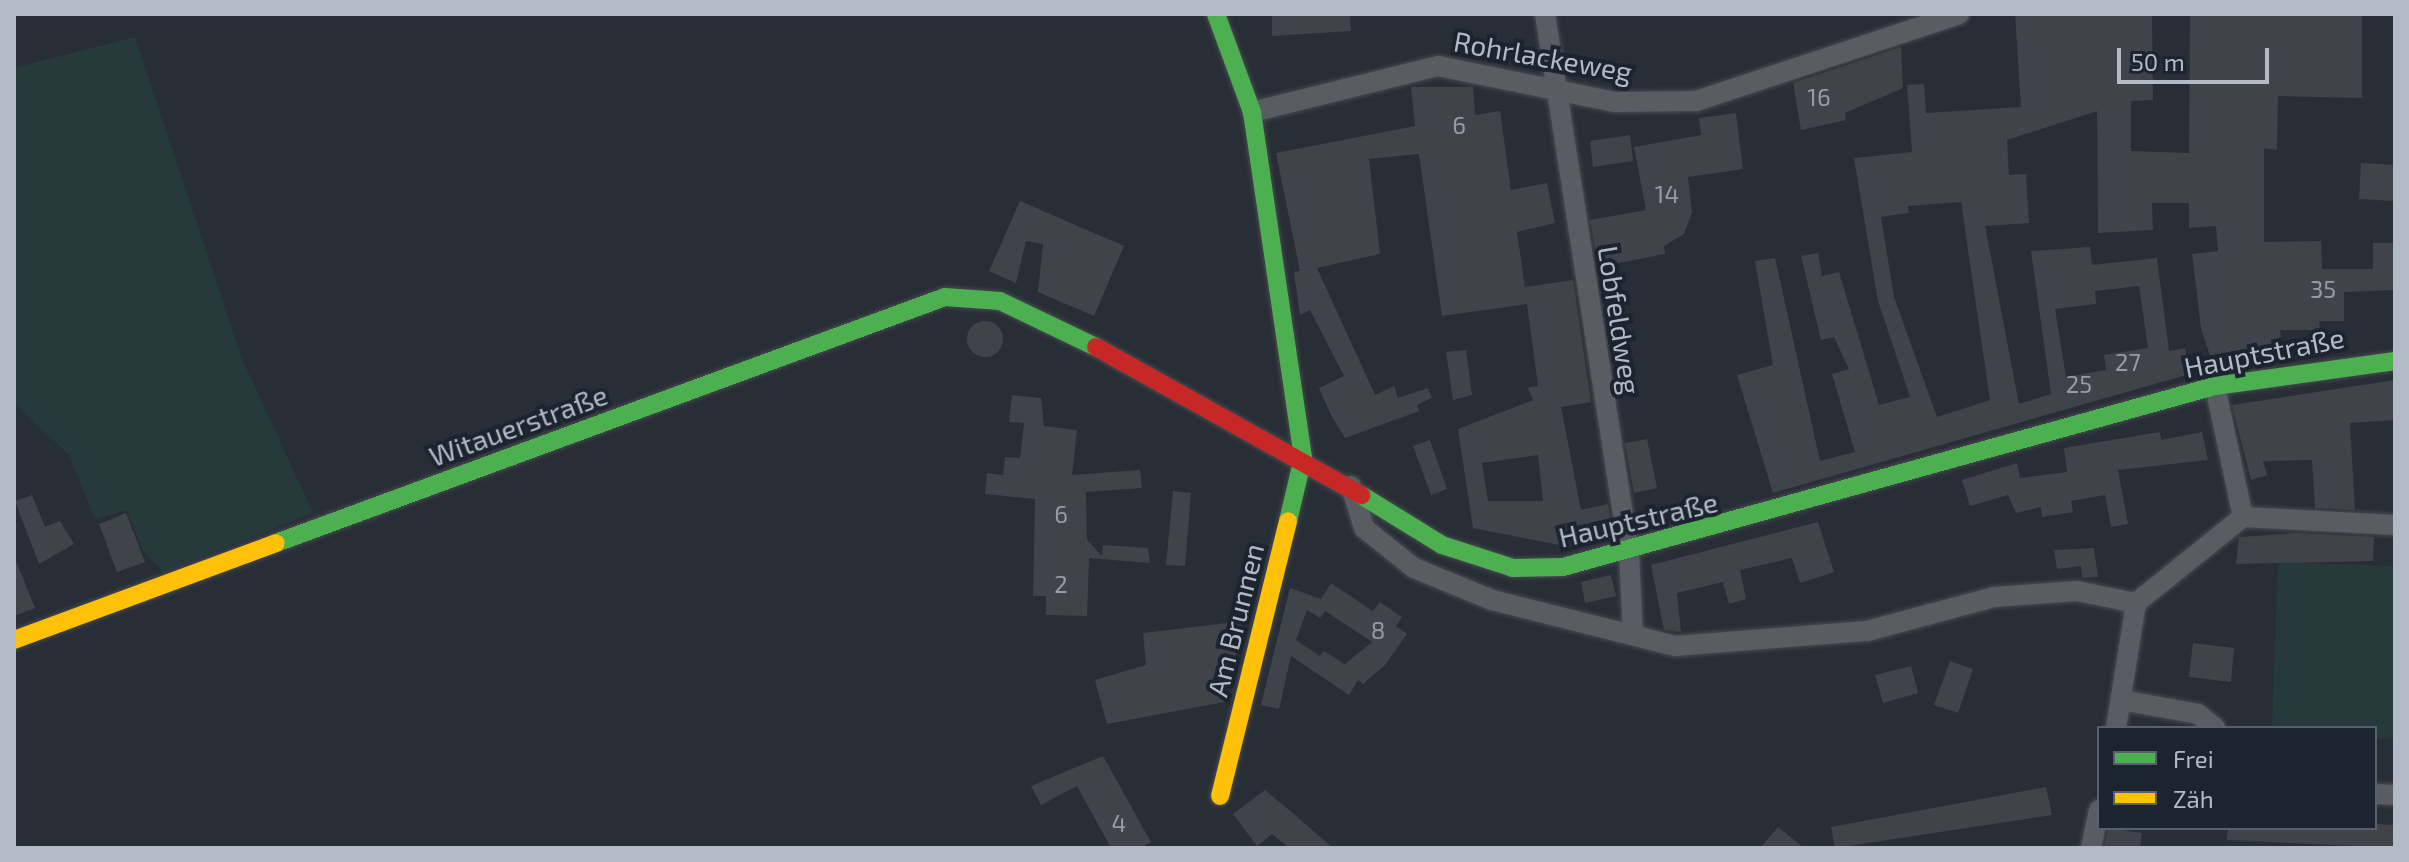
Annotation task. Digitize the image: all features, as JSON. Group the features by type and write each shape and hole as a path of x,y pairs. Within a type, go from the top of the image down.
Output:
{"street":[{"path":"1216,14 1252,112 1303,458"},
{"name":"Lobfeldweg","path":"1545,14 1629,553 1633,635"},
{"name":"Rohrlackeweg","path":"1252,112 1438,66 1615,102 1696,101 1959,14"},
{"name":"Hauptstraße","path":"892,311 945,297 1000,301 1303,458 1442,545 1513,568 1563,567 1629,553 2215,386 2340,363 2395,361"},
{"name":"Witauerstraße","path":"14,640 892,311"},
{"path":"2215,386 2243,517"},
{"name":"Am Brunnen","path":"1220,796 1303,458"},
{"path":"1351,486 1364,528 1414,568 1492,600 1633,635 1708,646 1821,638 1994,597 2077,591 2136,603"},
{"path":"2116,726 2136,603 2243,517 2395,525"},
{"path":"2121,700 2198,714 2213,726"},
{"path":"2091,848 2097,820"}],"path":[{"path":"2030,848 2047,848"}],"shaded area":[{"path":"135,37 242,359 313,513 163,573 143,550 127,510 95,519 69,455 14,403 14,68"},
{"path":"2278,562 2395,566 2395,739 2377,738 2377,726 2272,726"}],"building":[{"path":"1272,14 1350,14 1351,31 1272,36"},
{"path":"2015,14 2152,15 2153,100 2131,101 2131,151 2189,153 2190,14 2362,14 2362,98 2278,96 2277,150 2264,148 2264,242 2321,241 2322,269 2373,269 2373,243 2395,243 2395,290 2344,292 2344,321 2319,321 2320,330 2280,330 2283,355 2214,368 2201,328 2192,254 2218,251 2216,226 2189,228 2189,203 2152,203 2153,230 2098,233 2097,111 2007,140 2009,175 2026,174 2029,223 1985,226 2019,404 2051,394 2031,251 2090,247 2092,265 2157,258 2169,351 2185,348 2190,374 1773,493 1737,375 1773,365 1755,261 1775,258 1820,461 1855,452 1832,374 1849,369 1834,337 1821,340 1801,256 1818,253 1822,276 1839,272 1879,405 1910,397 1878,301 1854,158 1912,152 1907,85 1924,84 1926,113 2021,107","holes":["1961,202 1990,400 1937,417 1894,297 1881,217 1909,213 1908,206","2139,286 2148,348 2104,355 2106,370 2066,377 2055,309 2096,304 2095,291"]},
{"path":"1901,47 1903,88 1845,113 1846,120 1801,130 1793,83"},
{"path":"1411,87 1473,87 1475,115 1500,111 1511,190 1547,183 1555,223 1517,232 1525,287 1573,280 1591,402 1561,407 1581,510 1608,504 1613,538 1570,547 1473,528 1458,429 1533,400 1528,388 1538,386 1527,304 1442,316 1419,154 1369,159 1380,254 1317,268 1375,395 1394,386 1398,398 1428,388 1432,398 1417,405 1419,411 1345,438 1331,415 1319,388 1344,376 1310,310 1300,315 1294,272 1300,271 1276,153 1415,126","holes":["1538,455 1543,501 1488,501 1482,463"]},
{"path":"1736,113 1743,169 1688,177 1692,212 1684,234 1664,246 1665,254 1598,267 1590,220 1646,210 1634,147 1701,135 1699,118"},
{"path":"1630,135 1633,161 1593,167 1590,141"},
{"path":"2361,163 2395,165 2394,201 2359,199"},
{"path":"1020,201 1124,246 1094,316 1038,292 1043,244 1026,241 1016,283 989,271"},
{"path":"985,321 998,326 1003,339 998,352 985,357 972,352 967,339 972,326"},
{"path":"1466,350 1472,395 1453,400 1446,352"},
{"path":"2395,380 2395,420 2350,423 2355,510 2315,508 2312,460 2263,461 2267,475 2251,480 2232,405"},
{"path":"1012,395 1041,398 1044,426 1077,430 1072,475 1140,470 1142,488 1086,492 1087,540 1102,556 1103,545 1148,548 1150,563 1089,558 1087,616 1046,615 1046,596 1033,596 1035,499 985,494 987,473 1003,475 1005,457 1020,458 1024,423 1009,422"},
{"path":"2160,432 2161,440 2202,432 2208,460 2118,470 2128,524 2111,527 2105,495 2071,501 2073,512 2042,517 2041,507 2016,513 2008,495 1970,506 1962,480 2017,463 2020,478 2067,472 2064,448"},
{"path":"1647,439 1657,488 1634,493 1625,443"},
{"path":"1430,440 1447,489 1431,495 1413,446"},
{"path":"1173,491 1191,493 1185,566 1166,565"},
{"path":"32,495 45,527 60,521 74,544 39,564 15,501"},
{"path":"126,513 145,562 117,572 99,524"},
{"path":"1818,522 1834,572 1800,583 1792,558 1740,570 1746,599 1729,604 1723,582 1677,593 1681,632 1664,630 1651,565"},
{"path":"2298,533 2374,537 2373,561 2236,564 2239,537"},
{"path":"2094,548 2098,577 2082,578 2081,566 2057,569 2054,550"},
{"path":"14,556 35,608 14,616"},
{"path":"1611,575 1616,596 1585,603 1581,582"},
{"path":"1331,583 1373,611 1380,602 1402,617 1396,626 1407,634 1385,665 1363,684 1358,680 1349,695 1291,656 1279,709 1261,705 1290,588 1321,599","holes":["1307,610 1320,618 1325,611 1372,642 1345,664 1324,651 1320,656 1296,640"]},
{"path":"1244,621 1224,702 1107,724 1095,680 1146,665 1143,633"},
{"path":"2193,643 2234,648 2231,682 2189,677"},
{"path":"1950,661 1973,669 1958,713 1934,705"},
{"path":"1911,666 1918,693 1883,703 1875,675"},
{"path":"1103,756 1151,842 1140,848 1111,848 1077,786 1041,805 1031,786"},
{"path":"2046,787 2052,815 1835,848 1831,827"},
{"path":"1265,790 1333,848 1290,848 1272,834 1257,846 1233,814"},
{"path":"2377,824 2395,825 2395,848 2227,840 2228,830 2377,830"},
{"path":"1778,827 1804,848 1760,848"},
{"path":"2108,830 2142,833 2140,848 2104,848"}],"traffic: fast":[{"path":"1216,14 1252,112 1303,458 1288,521"},
{"path":"276,543 945,297 1000,301 1096,347"},
{"path":"1361,495 1442,545 1513,568 1563,567 2215,386 2395,361"}],"traffic: slow":[{"path":"1220,796 1288,521"},
{"path":"14,640 276,543"}],"traffic: jam":[{"path":"1096,347 1361,495"}]}
